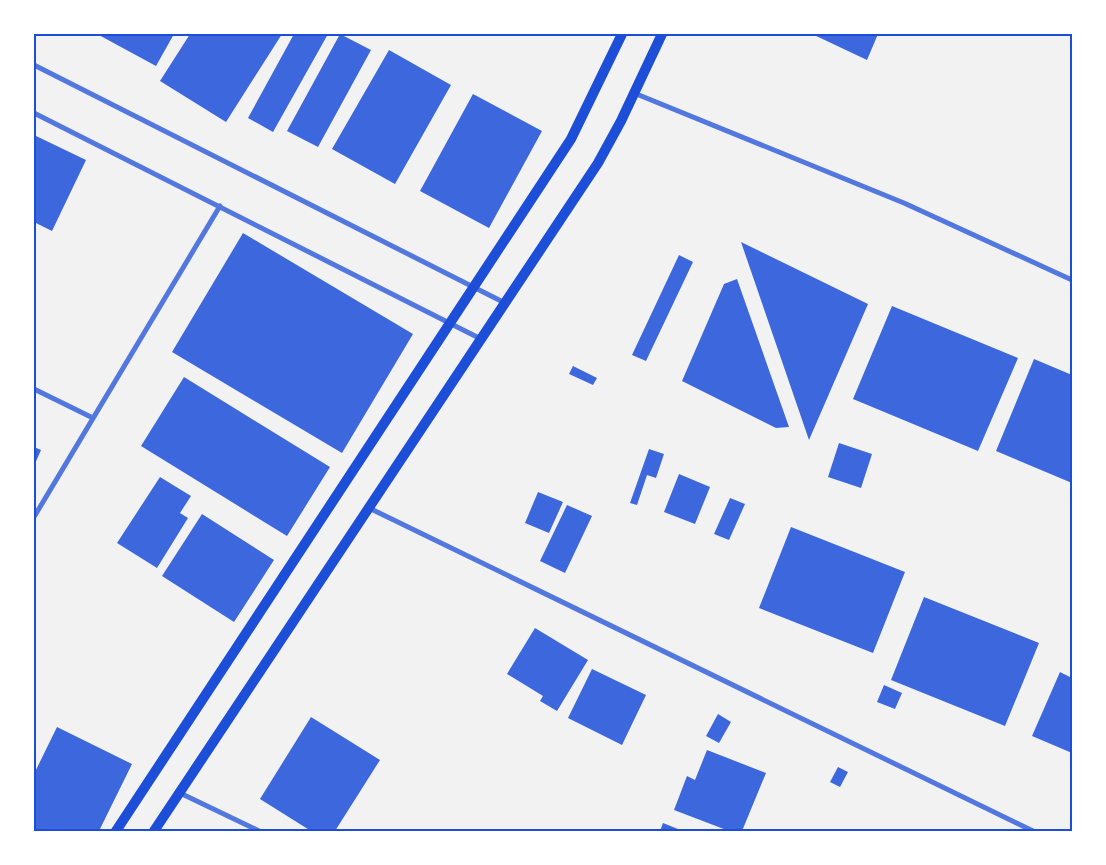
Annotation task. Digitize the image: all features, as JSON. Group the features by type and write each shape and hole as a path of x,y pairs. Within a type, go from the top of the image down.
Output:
{"main road":[{"path":"116,831 450,325 570,139 622,34"},
{"path":"154,831 598,163 634,94 662,34"}],"street":[{"path":"34,65 505,303"},
{"path":"634,94 904,203 1072,280"},
{"path":"34,113 481,339"},
{"path":"34,517 220,206"},
{"path":"34,389 93,418"},
{"path":"369,508 1033,831"},
{"path":"180,793 259,831"}],"building":[{"path":"97,34 174,34 156,66"},
{"path":"190,34 282,34 226,122 160,81"},
{"path":"294,34 328,34 273,132 248,118"},
{"path":"340,34 371,50 318,147 287,131"},
{"path":"812,34 878,34 867,60"},
{"path":"389,50 451,85 395,184 332,149"},
{"path":"473,94 542,131 489,228 420,191"},
{"path":"34,135 86,160 52,231 34,222"},
{"path":"243,233 413,334 342,453 172,352"},
{"path":"741,242 868,304 809,440"},
{"path":"679,255 693,262 646,361 632,355"},
{"path":"737,279 789,427 776,428 682,381 724,284"},
{"path":"892,306 1018,358 978,451 853,399"},
{"path":"1034,359 1072,375 1072,483 996,451"},
{"path":"573,366 597,378 593,385 569,374"},
{"path":"184,377 330,467 287,536 141,446"},
{"path":"839,443 872,454 861,488 828,477"},
{"path":"34,447 41,450 34,466"},
{"path":"649,449 664,454 656,478 647,475 637,505 630,503"},
{"path":"679,474 710,487 695,524 664,512"},
{"path":"160,477 191,496 180,513 188,518 157,568 117,543"},
{"path":"538,492 563,502 549,533 525,523"},
{"path":"730,498 745,504 729,540 714,534"},
{"path":"567,505 592,516 565,573 540,561"},
{"path":"202,514 274,560 234,622 162,576"},
{"path":"791,527 905,572 873,653 759,608"},
{"path":"924,597 1039,643 1005,726 891,680"},
{"path":"535,628 588,660 557,711 540,701 543,696 507,674"},
{"path":"592,669 646,695 622,745 568,718"},
{"path":"1060,672 1072,678 1072,753 1032,736"},
{"path":"884,685 902,693 895,709 877,702"},
{"path":"718,714 731,722 719,743 706,736"},
{"path":"311,717 380,760 335,831 311,831 260,799"},
{"path":"57,727 132,764 99,831 34,831 34,774"},
{"path":"707,750 766,773 742,831 729,831 674,810 687,776 695,780"},
{"path":"838,767 848,772 840,787 830,782"},
{"path":"663,823 678,829 677,831 660,831"}]}
